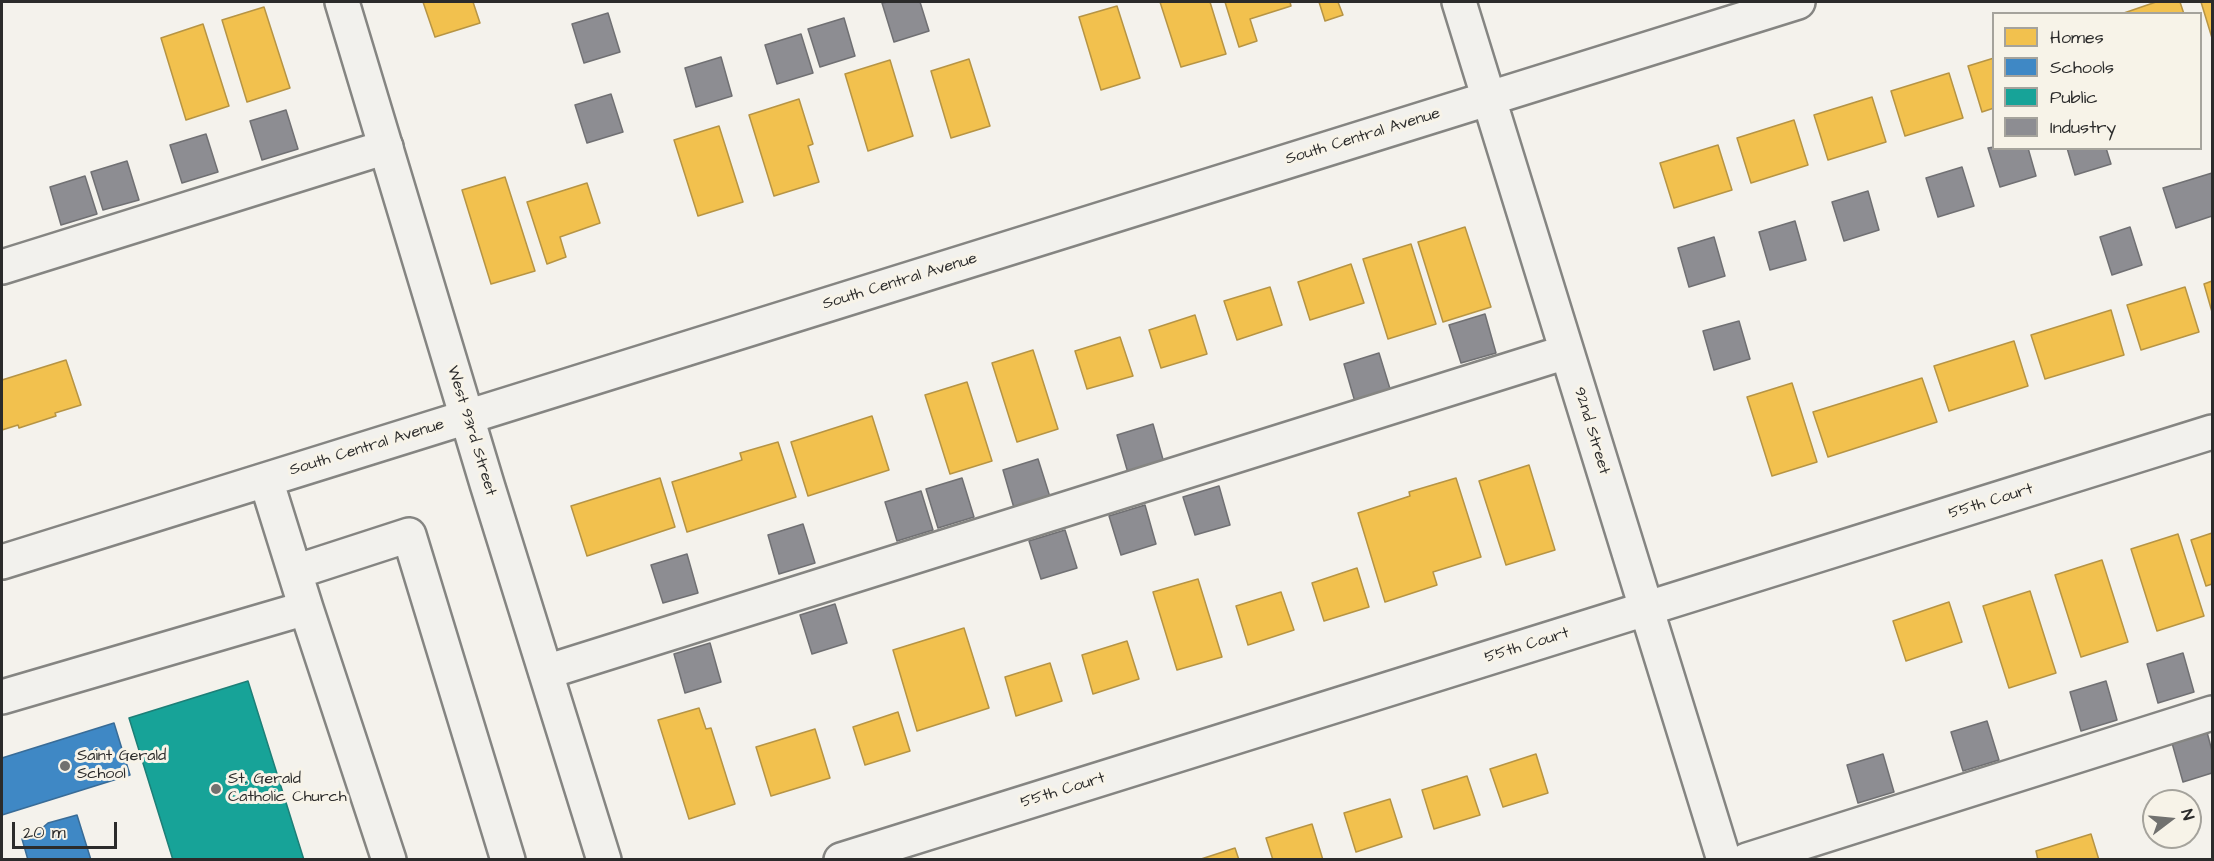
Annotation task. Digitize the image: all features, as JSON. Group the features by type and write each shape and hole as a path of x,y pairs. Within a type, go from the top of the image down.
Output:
{"street":[{"name":"West 93rd Street","path":"342,2 466,417 604,860"},
{"name":"92nd Street","path":"1459,2 1724,860"},
{"name":"South Central Avenue","path":"2,562 1798,2"},
{"path":"2,267 386,147"},
{"path":"546,672 1566,352"},
{"name":"55th Court","path":"841,860 2212,432"},
{"path":"266,480 389,860"},
{"path":"295,572 409,535 508,860"},
{"path":"2,697 306,608"},
{"path":"1748,860 2212,713"}],"building: Homes":[{"path":"423,2 473,2 480,23 435,37"},
{"path":"1160,2 1210,2 1226,54 1181,67"},
{"path":"1225,2 1290,2 1291,6 1250,19 1257,41 1239,47"},
{"path":"1319,2 1338,2 1343,15 1325,21"},
{"path":"2156,2 2180,2 2183,12 2127,12"},
{"path":"2201,2 2212,2 2212,38"},
{"path":"1117,6 1140,78 1101,90 1079,17"},
{"path":"264,7 290,88 247,102 222,20"},
{"path":"203,24 229,106 186,120 161,38"},
{"path":"969,59 990,126 951,138 931,71"},
{"path":"1992,59 1992,109 1982,112 1968,66"},
{"path":"890,60 913,136 868,151 845,74"},
{"path":"1949,73 1963,118 1905,136 1891,91"},
{"path":"1872,97 1886,142 1828,160 1814,115"},
{"path":"799,99 813,144 808,146 819,182 774,196 749,115"},
{"path":"1794,120 1808,165 1751,183 1737,138"},
{"path":"719,126 743,202 698,216 674,140"},
{"path":"1718,145 1732,190 1674,208 1660,163"},
{"path":"505,177 535,271 491,284 462,190"},
{"path":"587,183 600,223 560,237 566,257 547,264 527,202"},
{"path":"1465,227 1491,307 1443,322 1418,242"},
{"path":"1411,244 1436,324 1388,339 1363,259"},
{"path":"1351,264 1364,303 1310,320 1298,282"},
{"path":"2212,281 2212,312 2204,284"},
{"path":"1270,287 1282,325 1237,340 1224,301"},
{"path":"2185,287 2199,332 2141,350 2127,305"},
{"path":"2111,310 2124,355 2045,379 2031,335"},
{"path":"1195,315 1207,354 1161,368 1149,330"},
{"path":"1120,337 1133,376 1087,389 1075,351"},
{"path":"2014,341 2028,386 1949,411 1934,366"},
{"path":"1033,350 1058,429 1017,442 992,363"},
{"path":"66,360 81,405 19,428 18,425 2,430 2,380"},
{"path":"1922,378 1937,422 1828,457 1813,412"},
{"path":"967,382 992,461 950,474 925,395"},
{"path":"1792,383 1817,462 1772,476 1747,397"},
{"path":"872,416 889,470 808,496 791,442"},
{"path":"778,442 796,497 687,532 672,482 742,460 740,453"},
{"path":"1529,465 1555,550 1506,565 1479,481"},
{"path":"660,478 675,527 587,556 571,506"},
{"path":"1456,478 1481,557 1433,572 1437,585 1385,602 1358,513 1410,496 1409,492"},
{"path":"2212,533 2212,584 2206,586 2191,540"},
{"path":"2178,534 2204,616 2157,631 2131,549"},
{"path":"2102,560 2128,642 2081,657 2055,575"},
{"path":"1357,568 1369,607 1324,621 1312,583"},
{"path":"1198,579 1222,657 1177,670 1153,592"},
{"path":"2030,591 2056,673 2009,688 1983,606"},
{"path":"1281,592 1294,630 1248,645 1236,606"},
{"path":"1949,602 1962,642 1906,661 1893,621"},
{"path":"964,628 989,708 917,731 893,650"},
{"path":"1127,641 1139,679 1093,694 1082,655"},
{"path":"1050,663 1062,701 1016,716 1005,677"},
{"path":"699,708 706,729 711,728 735,804 689,819 658,720"},
{"path":"898,712 910,751 865,765 853,727"},
{"path":"815,729 830,778 771,796 756,747"},
{"path":"1536,754 1548,793 1503,807 1490,769"},
{"path":"1467,776 1480,815 1434,829 1422,790"},
{"path":"1390,799 1402,837 1356,852 1344,813"},
{"path":"1312,824 1323,860 1273,860 1266,838"},
{"path":"2091,834 2099,860 2038,860 2036,851"},
{"path":"1235,848 1239,860 1198,860"}],"building: Schools":[{"name":"Saint Gerald School","path":"114,723 130,775 2,815 2,758"},
{"name":"Saint Gerald School","path":"77,815 91,860 28,860 22,839 42,833 41,829 48,823"}],"building: Public":[{"name":"St. Gerald Catholic Church","path":"248,681 304,860 173,860 129,718"}],"building: Industry":[{"path":"920,2 929,31 894,42 882,3"},
{"path":"608,13 620,52 584,63 572,24"},
{"path":"844,18 855,56 820,67 808,29"},
{"path":"801,34 813,73 777,84 765,45"},
{"path":"721,57 732,96 696,107 685,68"},
{"path":"611,94 623,132 587,143 575,105"},
{"path":"286,110 298,149 262,160 250,121"},
{"path":"206,134 218,172 182,183 170,145"},
{"path":"1992,147 1992,150 2029,150 2036,176 2000,187 1988,148"},
{"path":"2068,150 2107,150 2111,164 2075,175"},
{"path":"127,161 139,200 103,210 91,172"},
{"path":"1962,167 1974,206 1938,217 1926,178"},
{"path":"2212,173 2212,216 2176,228 2163,188"},
{"path":"85,176 97,214 61,225 50,187"},
{"path":"1868,191 1879,230 1844,241 1832,202"},
{"path":"1795,221 1806,260 1770,270 1759,232"},
{"path":"2130,227 2142,265 2112,275 2100,237"},
{"path":"1714,237 1725,276 1689,287 1678,248"},
{"path":"1485,314 1496,353 1461,363 1449,325"},
{"path":"1739,321 1750,359 1714,370 1703,331"},
{"path":"1379,353 1391,392 1355,402 1344,364"},
{"path":"1153,424 1164,463 1128,473 1117,435"},
{"path":"1038,459 1050,497 1014,508 1003,470"},
{"path":"962,478 974,517 938,528 926,489"},
{"path":"1219,486 1230,525 1195,535 1183,497"},
{"path":"921,491 933,530 897,541 885,502"},
{"path":"1145,505 1156,544 1121,555 1109,516"},
{"path":"803,524 815,563 779,574 768,535"},
{"path":"1065,530 1077,568 1041,579 1029,541"},
{"path":"687,554 698,593 663,603 651,565"},
{"path":"835,604 847,643 812,654 800,615"},
{"path":"710,643 721,682 685,693 674,654"},
{"path":"2183,653 2194,692 2158,703 2147,664"},
{"path":"2106,681 2117,720 2081,731 2070,692"},
{"path":"1987,721 1999,760 1963,771 1951,732"},
{"path":"2207,732 2212,751 2212,773 2183,782 2172,743"},
{"path":"1883,754 1894,792 1858,803 1847,765"}],"place":[{"name":"Saint Gerald School","path":"65,766"},
{"name":"St. Gerald Catholic Church","path":"216,789"}]}
